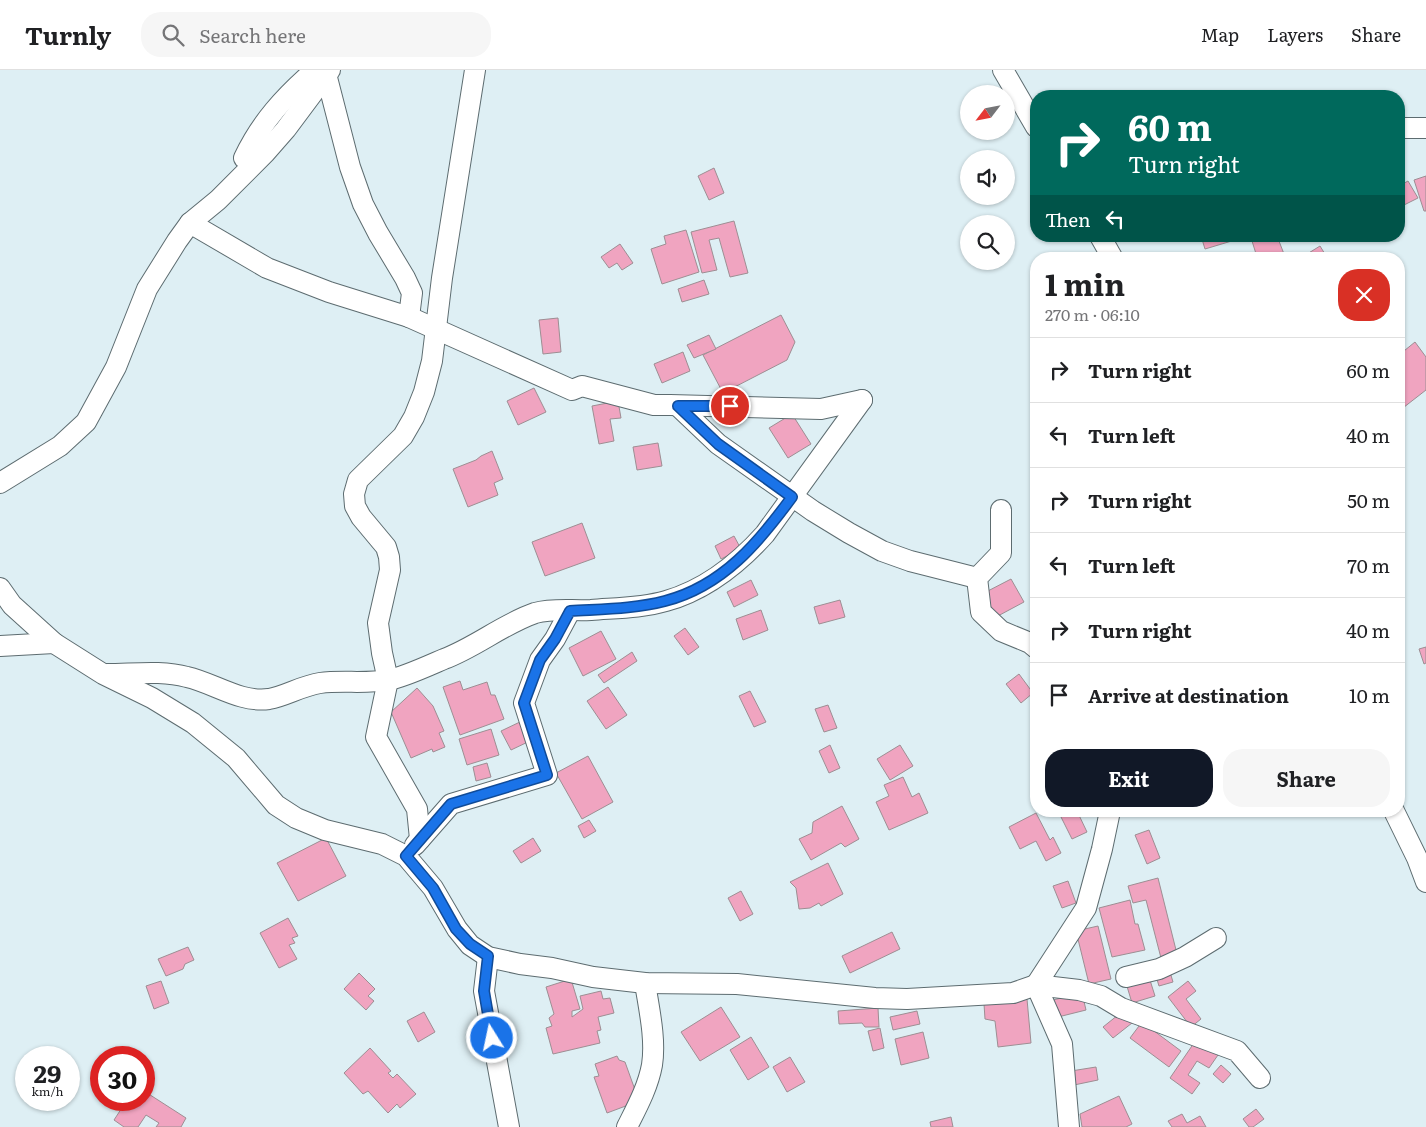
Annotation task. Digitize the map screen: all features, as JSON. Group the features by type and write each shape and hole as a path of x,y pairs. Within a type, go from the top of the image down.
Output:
{"street":[{"path":"420,839 416,809 376,737 388,680 378,622 382,597 390,570 390,557 386,547 360,517 355,506 354,494 358,480 403,436 414,417 426,384 432,360 442,278 475,70"},
{"path":"1003,70 1030,107"},
{"path":"324,71 363,204 412,293 409,317"},
{"path":"244,158 261,126 284,99 324,71"},
{"path":"0,483 60,446 86,422 116,367 147,289 190,223 218,200 286,130 324,71"},
{"path":"1405,128 1426,128"},
{"path":"104,674 148,673 186,676 245,698 268,699 281,696 301,687 321,683 388,680 447,658 536,613 553,609 570,611 637,606 666,601 692,592 732,566 750,550 792,497 862,400 821,409 678,406 654,405 582,386 572,390 409,317 329,292 267,268 190,223"},
{"path":"678,406 718,444 792,497 882,552 977,578"},
{"path":"1001,510 1000,553 977,578 981,612 1001,631 1030,643"},
{"path":"0,588 12,604 54,643 104,674 152,698 193,723 236,758 276,805 296,818 325,830 382,844 406,856 433,888 456,929 470,944 488,956 520,964 552,968 593,977 645,983 737,984 875,998 907,999 1013,993 1036,985 1079,990 1101,996 1121,1008 1237,1051 1260,1078"},
{"path":"406,856 451,804 547,775 524,703 540,660 555,639 570,611"},
{"path":"0,646 54,643"},
{"path":"1036,985 1086,908 1109,817"},
{"path":"1398,817 1422,855 1426,882"},
{"path":"1126,977 1158,968 1185,957 1216,938"},
{"path":"488,956 484,991 509,1127"},
{"path":"627,1127 643,1094 652,1064 652,1033 645,983"},
{"path":"1036,985 1062,1044 1069,1127"}],"building":[{"path":"714,168 724,193 709,200 698,176"},
{"path":"1426,176 1426,211 1424,211 1414,180"},
{"path":"1408,181 1418,198 1405,204 1405,183"},
{"path":"734,221 748,273 730,277 719,238 709,240 717,270 702,273 691,232"},
{"path":"686,230 699,272 662,284 651,249 666,244 664,236"},
{"path":"1203,242 1228,242 1205,249"},
{"path":"1252,242 1279,242 1283,252 1255,252"},
{"path":"620,244 633,263 622,270 617,263 609,268 601,257"},
{"path":"1320,246 1324,252 1310,252"},
{"path":"704,280 709,294 682,302 678,289"},
{"path":"781,315 795,342 787,360 723,393 703,355"},
{"path":"558,318 561,352 543,354 539,320"},
{"path":"709,335 716,349 694,358 687,345"},
{"path":"1415,342 1426,357 1426,390 1405,406 1405,350"},
{"path":"683,352 690,371 662,383 654,364"},
{"path":"534,388 546,412 518,425 507,401"},
{"path":"618,401 621,418 610,419 614,441 599,444 592,406"},
{"path":"792,414 811,444 788,458 769,428"},
{"path":"658,443 662,466 637,470 633,447"},
{"path":"492,451 503,479 494,483 498,495 468,507 453,469"},
{"path":"582,523 595,558 545,576 532,542"},
{"path":"734,536 741,549 721,559 715,546"},
{"path":"1011,579 1024,602 996,617 984,593"},
{"path":"751,580 758,595 734,607 727,592"},
{"path":"840,600 845,617 819,624 814,607"},
{"path":"761,610 768,630 743,640 736,619"},
{"path":"685,628 699,647 688,655 674,636"},
{"path":"601,631 616,659 583,676 569,648"},
{"path":"1426,647 1426,663 1424,664 1419,649"},
{"path":"632,652 637,661 604,683 598,675"},
{"path":"1019,674 1030,689 1030,696 1021,703 1006,684"},
{"path":"460,681 463,690 487,682 491,695 495,695 504,719 460,735 443,687"},
{"path":"608,687 627,715 606,729 587,701"},
{"path":"417,688 433,706 444,731 439,733 445,747 433,752 432,749 411,758 391,712"},
{"path":"750,691 766,722 754,727 739,696"},
{"path":"828,705 837,728 824,732 815,709"},
{"path":"522,721 532,740 511,750 501,731"},
{"path":"491,729 499,755 467,765 459,739"},
{"path":"830,745 840,768 829,773 819,751"},
{"path":"900,745 913,766 890,780 877,759"},
{"path":"588,756 613,802 582,819 556,773"},
{"path":"487,763 491,777 476,781 473,767"},
{"path":"903,777 912,797 919,793 928,813 889,830 876,802 889,796 884,785"},
{"path":"842,806 859,839 845,847 841,843 811,860 799,839 812,833 813,822"},
{"path":"1030,816 1038,817 1050,840 1053,837 1061,853 1046,861 1036,841 1020,849 1009,827"},
{"path":"1061,817 1080,817 1087,832 1072,839"},
{"path":"589,820 596,831 584,838 578,826"},
{"path":"1149,830 1160,858 1147,864 1135,835"},
{"path":"326,838 346,876 298,901 277,863"},
{"path":"533,838 541,851 521,863 513,851"},
{"path":"828,863 843,894 821,906 819,903 810,908 799,909 796,888 790,882"},
{"path":"1158,878 1177,954 1161,958 1146,900 1133,903 1128,886"},
{"path":"1068,881 1076,903 1062,908 1053,886"},
{"path":"741,891 753,914 740,921 728,898"},
{"path":"1130,900 1135,924 1138,924 1145,950 1112,957 1099,908"},
{"path":"288,918 298,936 292,938 295,943 289,945 297,959 279,968 260,933"},
{"path":"1098,926 1111,979 1089,984 1076,931"},
{"path":"892,932 900,949 850,973 842,956"},
{"path":"188,947 194,960 185,964 183,969 166,976 158,959"},
{"path":"1170,972 1173,982 1159,986 1156,976"},
{"path":"359,973 375,989 368,996 374,1001 366,1010 344,989"},
{"path":"1149,977 1155,996 1132,1003 1126,983"},
{"path":"571,979 580,1009 572,1011 572,1017 583,1009 580,996 601,991 603,999 610,998 614,1013 598,1017 601,1030 597,1031 600,1043 553,1054 546,1028 552,1026 549,1018 554,1014 546,987"},
{"path":"161,981 169,1003 154,1009 146,986"},
{"path":"1188,981 1196,991 1186,999 1201,1019 1191,1027 1168,997"},
{"path":"1082,993 1086,1010 1058,1017 1053,1000"},
{"path":"1027,999 1031,1043 998,1047 995,1021 985,1019 984,1004"},
{"path":"721,1007 740,1037 700,1061 681,1032"},
{"path":"878,1008 879,1027 865,1027 862,1023 839,1024 838,1011"},
{"path":"917,1011 920,1024 893,1030 890,1017"},
{"path":"1123,1011 1132,1023 1113,1038 1103,1027"},
{"path":"424,1012 435,1032 418,1042 407,1021"},
{"path":"1142,1022 1181,1051 1169,1067 1130,1038"},
{"path":"880,1028 884,1048 873,1051 868,1031"},
{"path":"923,1032 929,1058 901,1065 895,1039"},
{"path":"751,1037 769,1067 748,1080 730,1050"},
{"path":"1196,1040 1218,1055 1209,1068 1197,1061 1188,1075 1200,1083 1192,1094 1170,1078"},
{"path":"370,1048 391,1071 388,1073 393,1078 397,1074 416,1094 400,1108 397,1104 388,1113 368,1091 363,1094 344,1073"},
{"path":"617,1056 619,1060 625,1062 639,1101 607,1113 594,1077 599,1076 595,1064"},
{"path":"790,1057 805,1082 787,1092 773,1067"},
{"path":"1221,1065 1231,1074 1223,1083 1213,1074"},
{"path":"1096,1067 1098,1080 1074,1085 1071,1071"},
{"path":"1119,1096 1132,1124 1126,1127 1082,1127 1080,1114"},
{"path":"155,1098 186,1118 181,1127 156,1127 159,1123 146,1115 138,1127 124,1127 114,1120 120,1111 155,1111"},
{"path":"1256,1109 1264,1119 1253,1127 1249,1127 1243,1119"},
{"path":"1182,1114 1187,1123 1200,1116 1206,1127 1172,1127 1168,1121"},
{"path":"951,1117 953,1127 931,1127 930,1122"}],"route":[{"path":"492,1038 484,991 488,956 470,944 456,929 433,888 406,856 451,804 547,775 524,703 540,660 555,639 570,611 637,606 666,601 692,592 732,566 750,550 792,497 718,444 678,406 730,406"}]}
